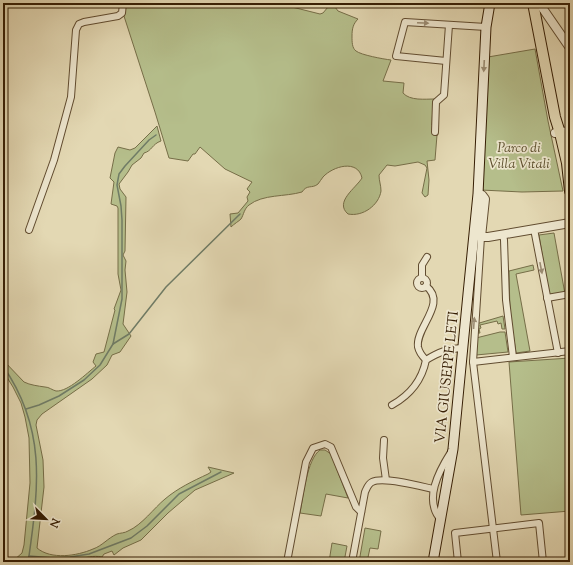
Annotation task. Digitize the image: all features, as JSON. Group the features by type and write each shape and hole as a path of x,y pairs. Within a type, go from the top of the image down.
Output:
{"main road":[{"name":"VIA GIUSEPPE LETI","path":"433,562 453,449 478,194 486,27 490,3"},
{"path":"536,4 555,117 562,132 561,165 569,186"}],"street":[{"path":"29,230 54,160 70,103 76,30 79,24 84,22 118,16 122,13 123,3"},
{"path":"564,3 570,4"},
{"path":"536,4 570,48"},
{"path":"446,61 396,56 405,22 486,27"},
{"path":"435,132 436,102 444,95 449,25"},
{"path":"478,194 482,195 485,199 474,323 473,362 497,562"},
{"path":"481,237 503,235 570,223"},
{"path":"534,229 558,353"},
{"path":"503,235 506,300 513,357"},
{"path":"426,360 420,354 418,341 432,311 433,303 429,289 426,286 421,288 418,285 418,280 422,278 422,265 427,257"},
{"path":"547,298 570,294"},
{"path":"392,405 408,393 423,372 426,360 447,349 462,348"},
{"path":"473,362 570,352"},
{"path":"384,440 383,458 386,480"},
{"path":"287,562 306,462 313,448 324,444 331,447 356,507 361,512"},
{"path":"440,520 434,509 432,497 433,489 445,462 453,449"},
{"path":"352,562 365,492 370,483 378,480 386,480 433,489"},
{"path":"458,562 455,533 539,523 543,562"}],"green space":[{"path":"125,3 276,3 320,14 334,3 338,11 358,19 352,31 352,43 355,50 367,55 391,60 383,81 404,83 403,93 406,96 418,99 435,99 433,104 432,125 433,135 437,135 435,160 427,161 429,180 428,195 425,197 422,193 427,168 425,165 418,162 395,166 387,165 379,175 381,191 380,196 374,205 365,212 359,214 348,214 343,205 348,195 362,178 360,172 356,168 345,166 339,167 327,173 318,184 306,188 302,192 267,197 255,201 246,208 241,219 231,227 230,214 238,213 248,201 247,197 250,192 247,189 252,182 225,169 200,147 188,161 169,158 123,13"},
{"name":"Parco di Villa Vitali","path":"535,49 563,191 522,192 481,190 488,57"},
{"path":"157,126 161,141 149,151 144,153 141,158 132,165 119,184 120,189 126,197 125,251 123,255 126,261 125,270 127,292 123,324 131,336 120,352 112,355 107,365 92,379 42,414 37,420 36,425 43,460 44,487 37,548 49,554 64,556 96,548 117,534 133,528 143,521 170,495 211,472 208,467 234,473 195,490 168,513 141,540 123,548 114,555 112,551 104,554 102,557 93,556 54,562 15,562 13,561 22,553 24,545 30,483 29,438 21,403 3,371 3,360 24,382 31,385 48,387 56,391 72,385 96,366 93,362 96,354 104,352 115,310 114,309 121,290 118,274 118,208 117,206 111,204 114,182 110,178 115,153 118,147 130,150 135,148"},
{"path":"554,233 565,294 549,297 539,235"},
{"path":"533,265 534,270 516,274 530,351 516,353 510,313 509,271"},
{"path":"503,316 505,329 502,329 501,323 498,324 497,321 480,325 480,333 476,333 476,324"},
{"path":"505,332 508,352 476,355 476,338"},
{"path":"570,358 570,511 521,515 509,362"},
{"path":"320,450 325,450 331,454 348,498 326,494 321,516 300,513 304,488 309,470 312,461"},
{"path":"365,528 381,531 378,549 370,548 367,562 359,562"},
{"path":"332,543 347,546 344,562 329,562"}],"waterway":[{"path":"26,409 59,396 84,380 100,365 113,344 122,299 122,220 117,185 119,174 149,140 156,135"},
{"path":"113,344 129,334 166,287 240,214"},
{"path":"3,366 17,389 27,412 33,435 36,458 37,481 33,530 27,562"},
{"path":"29,556 54,558 89,554 131,538 147,526 179,494 221,472"}]}
